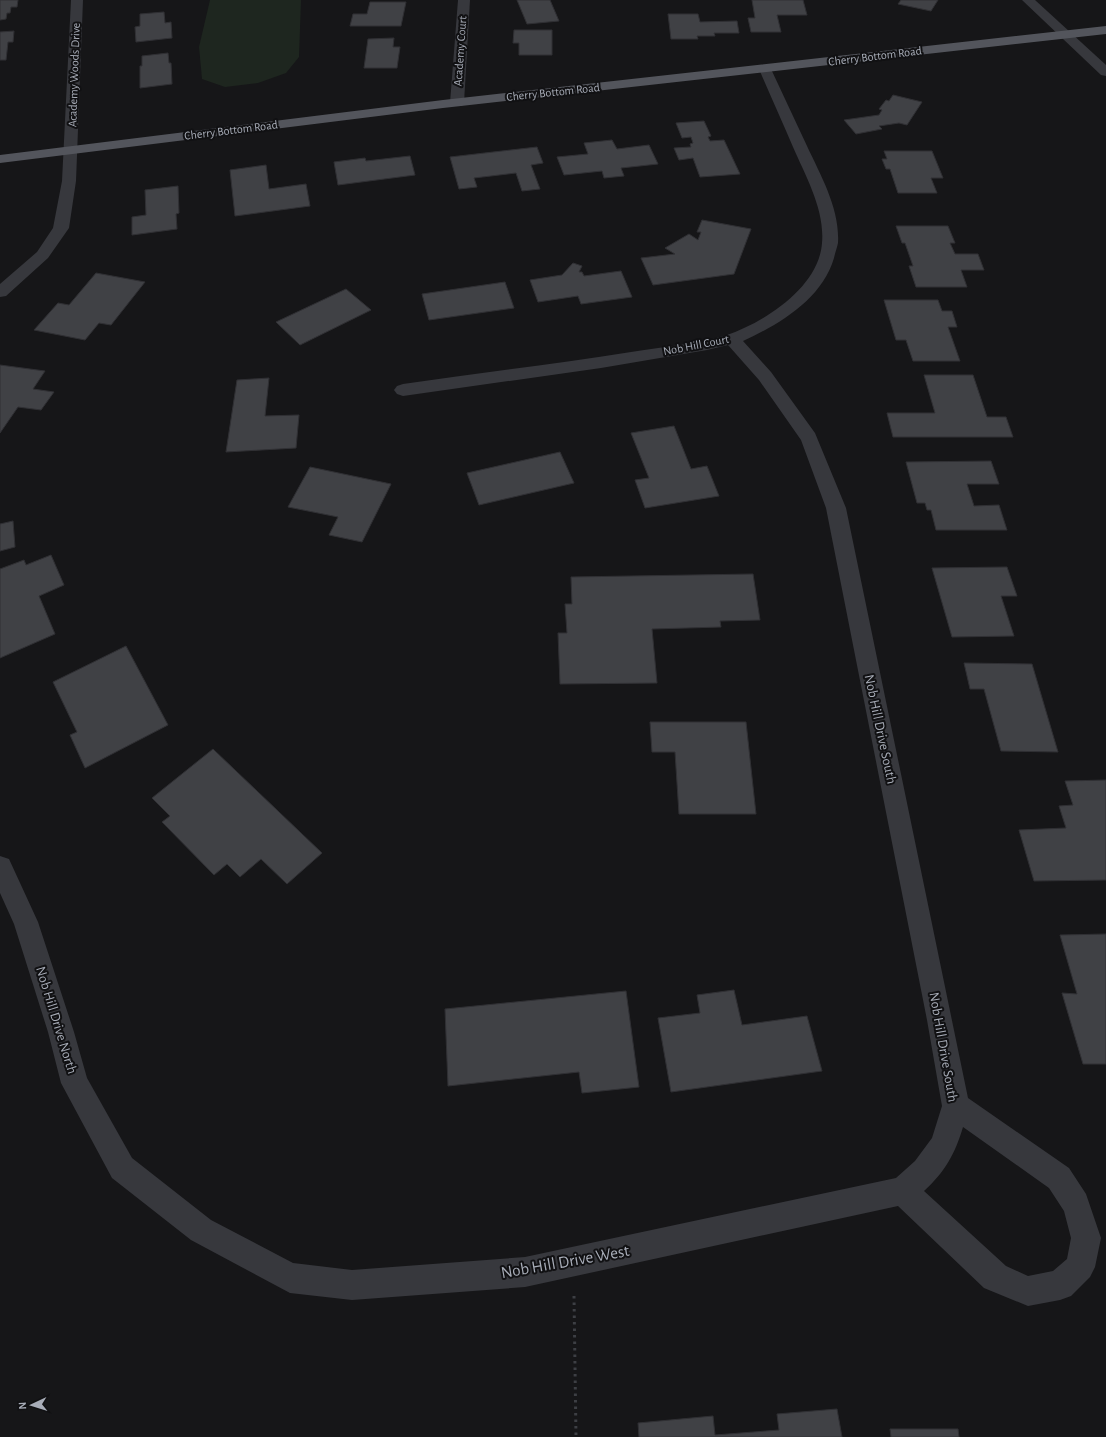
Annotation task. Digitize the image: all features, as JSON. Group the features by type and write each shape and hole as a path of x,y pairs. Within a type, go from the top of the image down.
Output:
{"main road":[{"name":"Cherry Bottom Road","path":"0,159 457,102 1106,30"}],"street":[{"name":"Academy Woods Drive","path":"72,150 77,0"},
{"name":"Academy Court","path":"457,102 464,0"},
{"path":"1028,0 1106,72"},
{"name":"Nob Hill Court","path":"403,390 601,362 707,345 732,339 755,329 784,312 804,294 822,271 830,244 828,219 821,193 765,68"},
{"path":"0,292 43,255 60,228 69,181 72,150"},
{"name":"Nob Hill Drive South","path":"732,339 765,376 809,438 836,508 940,1020 956,1106 943,1146 925,1171 903,1191"},
{"name":"Nob Hill Drive North","path":"0,867 26,922 76,1083 122,1168"},
{"path":"903,1191 995,1277 1028,1291 1060,1285 1080,1267 1086,1238 1076,1204 1059,1178 956,1106"},
{"name":"Nob Hill Drive West","path":"122,1168 201,1230 290,1278 352,1285 525,1272 903,1191"}],"path":[{"path":"574,1261 576,1437"}],"shaded area":[{"path":"210,0 301,0 299,57 286,73 258,83 225,87 202,79 199,47"}],"building":[{"path":"0,0 18,0 17,7 11,7 10,13 7,13 6,19 0,20"},
{"path":"517,0 550,0 559,21 527,24"},
{"path":"752,0 803,0 807,15 777,15 781,32 751,32 748,18 755,18"},
{"path":"901,0 938,0 931,11 898,4"},
{"path":"370,2 406,2 401,26 350,26 353,14 367,14"},
{"path":"164,12 165,23 171,22 172,38 136,42 135,27 140,26 140,14"},
{"path":"668,14 698,14 700,22 737,21 739,33 714,33 715,36 697,36 698,39 671,39"},
{"path":"514,30 552,30 552,55 519,55 519,43 513,43"},
{"path":"14,31 13,42 8,42 6,60 0,60 0,32"},
{"path":"394,38 393,47 400,47 397,68 364,68 368,39"},
{"path":"168,53 169,63 171,63 172,84 140,88 140,66 142,66 142,56"},
{"path":"893,95 922,102 907,125 899,123 879,126 882,129 856,134 844,120 879,115 882,110 879,109 886,100 889,101"},
{"path":"704,121 711,136 708,137 710,141 724,140 740,174 700,177 693,158 679,160 674,148 691,147 690,144 693,143 691,137 682,138 676,123"},
{"path":"612,140 617,149 649,145 658,164 621,168 624,176 604,178 602,171 564,175 557,157 588,154 584,143"},
{"path":"537,147 543,163 531,165 540,189 522,191 516,173 474,178 477,187 459,189 450,157"},
{"path":"884,151 932,151 943,178 931,178 937,193 898,193 890,169 886,169 882,159 887,159"},
{"path":"410,156 415,175 338,185 334,162 365,158 366,161"},
{"path":"266,165 269,189 306,184 310,206 235,216 230,170"},
{"path":"178,186 179,213 176,214 177,229 132,235 132,217 146,215 145,190"},
{"path":"702,220 751,229 734,274 653,285 641,258 675,254 665,248 689,234 698,240 701,232 697,232"},
{"path":"896,226 948,226 955,243 950,243 955,254 978,254 984,270 961,270 967,287 916,287 909,266 913,266 905,243 902,243"},
{"path":"573,263 582,266 579,272 582,272 584,276 621,271 632,297 581,304 578,296 538,302 530,280 562,275"},
{"path":"96,273 145,282 111,325 99,323 85,340 34,330 58,303 69,305"},
{"path":"505,282 514,308 429,320 422,294"},
{"path":"346,289 371,310 300,345 276,322"},
{"path":"884,300 938,300 942,311 952,311 957,327 948,327 960,361 913,361 906,340 896,340"},
{"path":"0,365 45,371 33,389 54,392 41,410 18,407 0,433"},
{"path":"924,375 973,375 987,417 1006,417 1013,437 893,437 887,413 935,413"},
{"path":"269,378 265,416 299,415 296,448 226,452 237,380"},
{"path":"674,426 691,469 707,466 719,496 645,508 635,480 649,478 631,433"},
{"path":"560,452 574,483 479,505 467,473"},
{"path":"991,461 999,484 967,484 974,506 999,505 1007,530 936,530 931,510 927,510 925,503 917,503 906,462"},
{"path":"310,467 391,484 362,542 329,535 338,517 288,507"},
{"path":"13,521 15,547 0,551 0,524"},
{"path":"51,555 64,585 39,596 55,634 0,658 0,569 24,560 26,565"},
{"path":"1007,567 1017,596 1001,596 1014,636 952,637 932,568"},
{"path":"753,574 760,620 720,621 721,627 652,629 657,683 560,684 558,633 567,633 565,604 572,604 571,577"},
{"path":"126,646 168,725 85,768 70,735 77,732 53,682"},
{"path":"964,663 1032,664 1058,752 1001,751 984,689 970,689"},
{"path":"650,722 746,722 756,814 679,814 675,752 652,752"},
{"path":"213,749 322,853 287,884 261,859 240,877 227,864 214,875 162,822 170,816 152,798"},
{"path":"1106,780 1106,880 1034,881 1019,830 1066,828 1059,806 1073,805 1065,781"},
{"path":"1106,934 1106,1064 1083,1064 1062,993 1077,994 1060,935"},
{"path":"734,990 742,1025 807,1016 822,1071 671,1092 658,1018 700,1013 697,995"},
{"path":"626,991 639,1087 582,1093 579,1072 448,1086 445,1009"},
{"path":"837,1409 842,1437 639,1437 638,1423 713,1416 715,1435 779,1430 777,1414"},
{"path":"890,1429 958,1429 959,1437 891,1437"}]}
